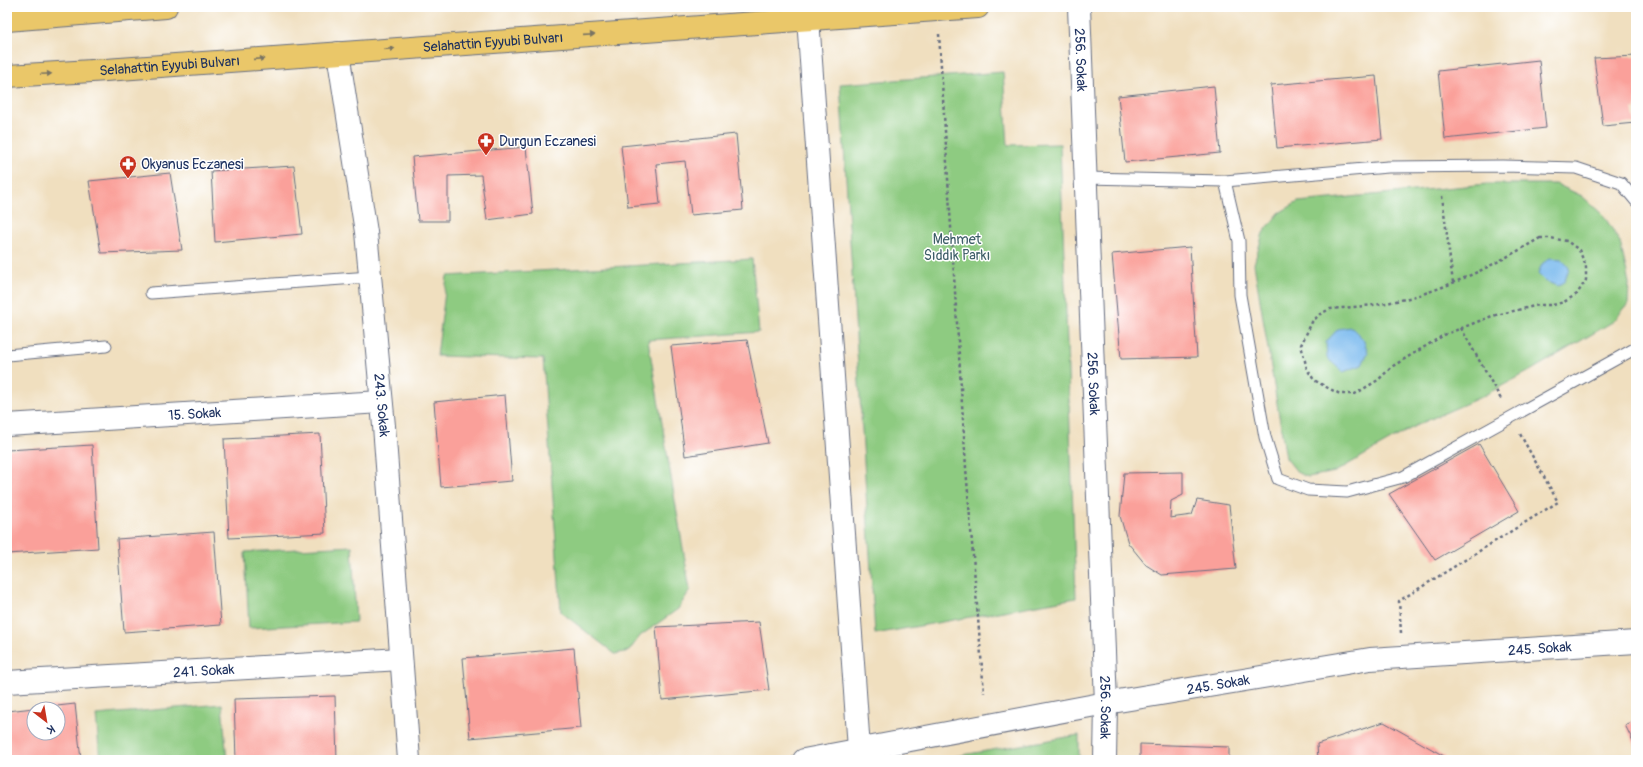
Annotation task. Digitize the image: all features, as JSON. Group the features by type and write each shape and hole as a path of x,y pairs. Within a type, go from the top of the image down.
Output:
{"main road":[{"path":"14,15 166,7"},
{"name":"Selahattin Eyyubi Bulvarı","path":"7,76 978,7"}],"street":[{"name":"256. Sokak","path":"1079,7 1106,703 1105,760"},
{"path":"808,18 859,750"},
{"name":"243. Sokak","path":"338,53 366,232 409,760"},
{"name":"15. Sokak","path":"7,425 381,402"},
{"name":"245. Sokak","path":"804,760 1106,703 1370,659 1636,642"},
{"name":"241. Sokak","path":"7,682 401,659"}],"lane":[{"path":"1086,178 1225,181 1388,167 1503,166 1576,168 1621,183 1636,200"},
{"path":"1225,181 1239,241 1240,295 1265,437 1278,479 1308,490 1347,492 1403,477 1636,348"},
{"path":"151,293 370,277"},
{"path":"7,355 106,346"}],"path":[{"path":"937,9 966,468 984,693"},
{"path":"1442,196 1453,283"},
{"path":"1540,238 1567,241 1579,250 1586,266 1586,280 1577,294 1564,302 1553,305 1539,305 1492,316 1444,335 1393,366 1378,380 1355,394 1340,394 1314,380 1307,369 1301,345 1312,322 1320,314 1330,309 1395,302 1453,283 1517,253 1540,238"},
{"path":"1403,657 1399,601 1558,502 1461,328"}],"green space":[{"name":"Mehmet Sıddık Parkı","path":"1003,72 1008,145 1060,144 1076,598 875,634 840,84"},
{"path":"1487,184 1556,184 1582,196 1604,216 1620,242 1629,283 1628,304 1614,321 1530,371 1481,397 1417,425 1335,472 1308,477 1298,473 1286,458 1254,264 1263,233 1279,213 1298,202"},
{"path":"752,259 759,332 648,340 690,590 678,609 640,636 629,651 615,654 561,612 543,359 437,356 447,276"},
{"path":"352,546 356,622 249,628 245,552"},
{"path":"222,704 227,760 100,760 96,715"},
{"path":"1079,735 1079,760 934,760"}],"water":[{"path":"1550,258 1562,259 1569,268 1565,281 1557,286 1545,281 1538,274 1542,264"},
{"path":"1351,327 1363,339 1368,352 1362,365 1343,372 1327,358 1326,342 1338,329"}],"building":[{"path":"1636,56 1636,109 1632,108 1635,123 1603,126 1594,58"},
{"path":"1539,60 1546,128 1445,139 1438,71"},
{"path":"1376,76 1382,139 1277,148 1271,85"},
{"path":"1214,86 1220,153 1125,162 1118,96"},
{"path":"736,134 743,210 691,215 685,161 656,164 660,204 628,207 621,146"},
{"path":"526,147 533,214 487,220 481,175 448,176 448,221 418,221 412,157"},
{"path":"294,166 302,234 215,242 211,171"},
{"path":"170,173 182,250 101,253 89,181"},
{"path":"1190,247 1197,357 1121,359 1112,254"},
{"path":"747,340 768,443 685,456 671,346"},
{"path":"505,395 512,481 441,487 434,402"},
{"path":"320,434 325,533 229,538 224,439"},
{"path":"1479,444 1519,511 1435,560 1389,494"},
{"path":"92,445 98,548 7,554 7,450"},
{"path":"1183,472 1183,495 1171,501 1170,518 1192,515 1197,500 1229,505 1236,569 1162,575 1146,565 1128,543 1120,516 1124,473"},
{"path":"214,532 221,625 124,632 117,539"},
{"path":"759,622 769,690 662,700 656,627"},
{"path":"574,648 581,728 470,738 463,658"},
{"path":"335,696 337,760 236,760 234,699"},
{"path":"75,704 81,760 7,760 7,711 26,709 26,741 66,741 66,705"},
{"path":"1636,720 1636,747 1625,725"},
{"path":"1384,722 1444,756 1442,760 1318,760 1317,744"},
{"path":"1140,744 1229,747 1229,760 1140,760"}],"place":[{"name":"Durgun Eczanesi","path":"486,156"},
{"name":"Okyanus Eczanesi","path":"128,179"}]}
